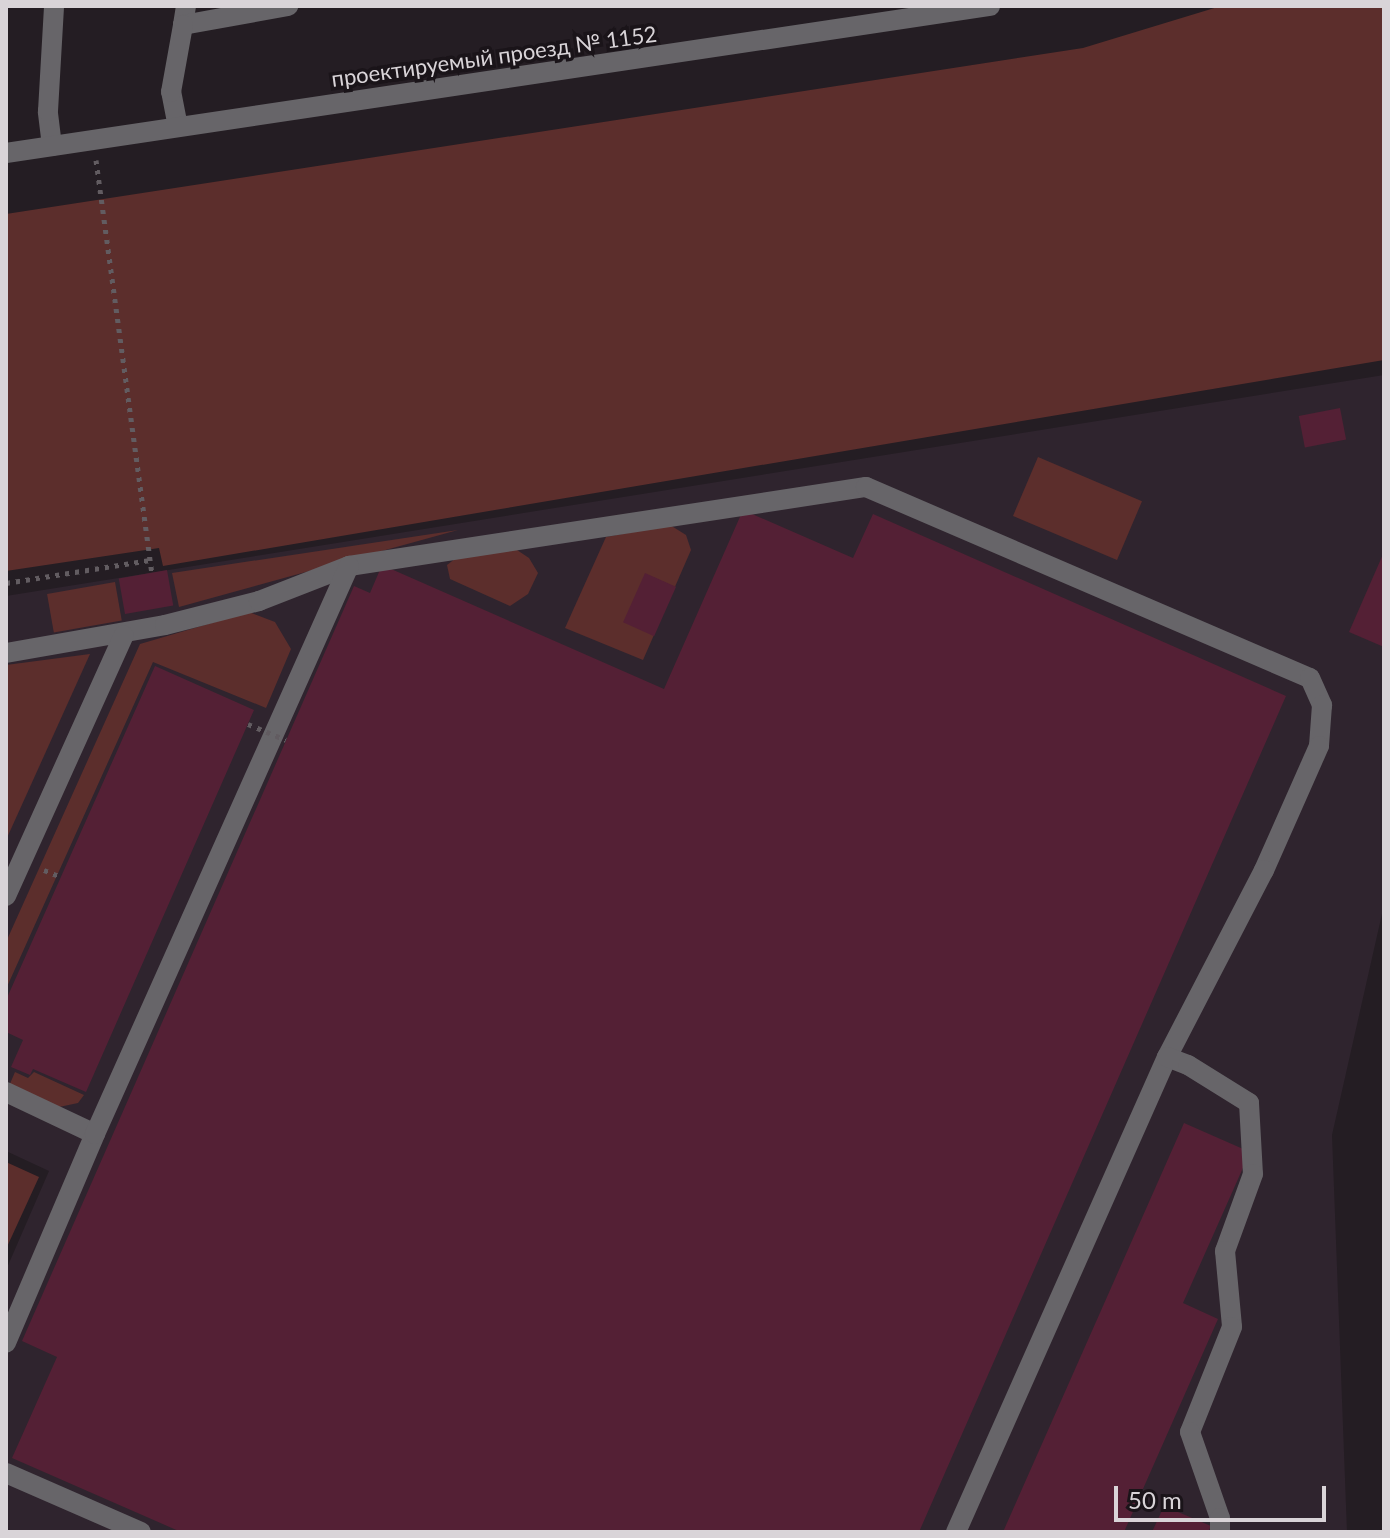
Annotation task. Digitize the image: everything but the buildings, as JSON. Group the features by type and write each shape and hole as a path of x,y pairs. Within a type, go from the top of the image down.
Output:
{"street":[{"path":"52,146 48,111 54,6"},
{"path":"178,127 171,92 185,15 288,6"},
{"name":"проектируемый проезд № 1152","path":"6,153 990,6"},
{"path":"6,653 124,635 259,601 349,566 866,487 1310,678 1322,705 1319,746 1264,870 1167,1057 956,1532"},
{"path":"6,1343 95,1134 349,566"},
{"path":"6,896 124,635"},
{"path":"1167,1057 1188,1065 1249,1103 1253,1174 1225,1251 1232,1327 1190,1432 1220,1518 1220,1532"},
{"path":"6,1092 95,1134"},
{"path":"6,1473 141,1532"}],"path":[{"path":"94,139 152,572"},
{"path":"6,583 150,560"},
{"path":"248,724 286,740"}],"shaded area":[{"path":"1221,6 1384,6 1384,360 163,566 159,548 6,571 6,214 1083,48"},
{"path":"1384,375 1384,905 1332,1135 1347,1532 6,1532 6,1270 49,1171 6,1151 6,596"},
{"path":"1038,457 1142,501 1117,560 1013,516"},
{"path":"670,525 686,535 691,550 643,660 565,628 606,537"},
{"path":"458,530 179,607 172,573"},
{"path":"514,548 529,558 538,573 528,594 510,606 450,579 447,565 460,555"},
{"path":"115,582 122,620 54,632 47,594"},
{"path":"249,612 275,622 291,649 266,708 153,662 6,989 6,942 140,644"},
{"path":"90,654 6,840 6,665"},
{"path":"15,1072 28,1078 34,1072 84,1095 78,1103 59,1107 9,1086"},
{"path":"6,1162 39,1177 6,1249"}]}
